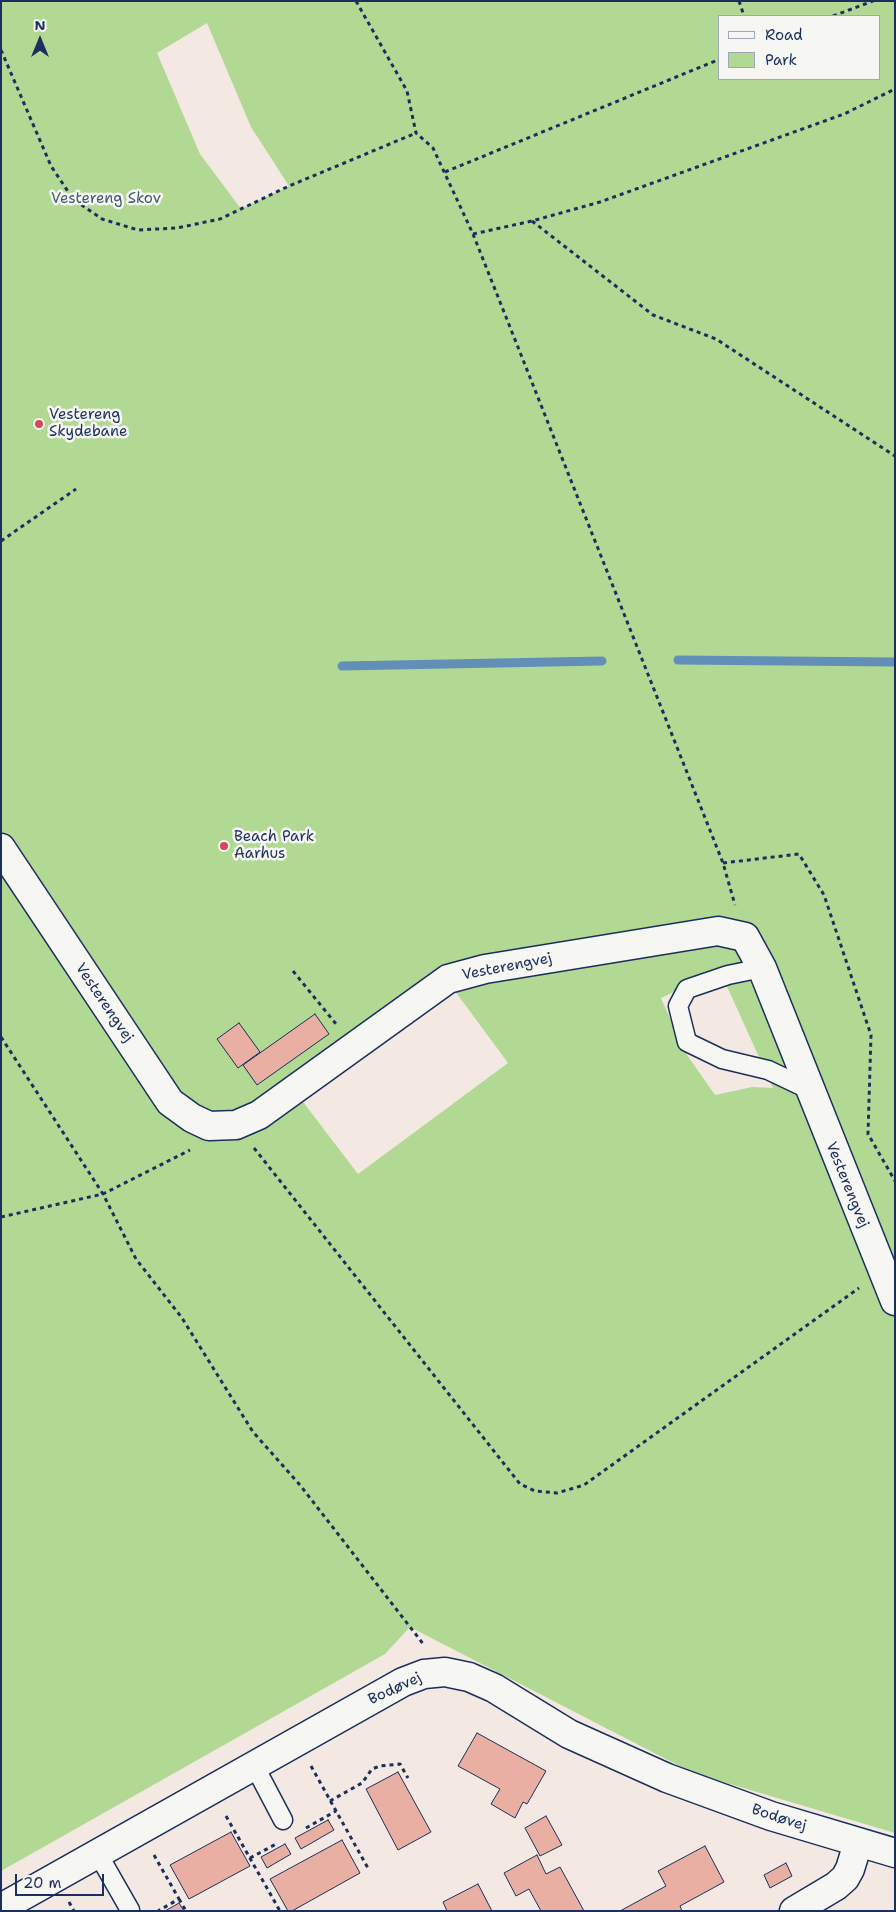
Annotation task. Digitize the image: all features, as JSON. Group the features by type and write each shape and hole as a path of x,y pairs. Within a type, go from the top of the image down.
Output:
{"street":[{"name":"Vesterengvej","path":"1,848 170,1102 192,1118 209,1126 236,1125 259,1115 448,979 467,973 718,931 745,937 762,968 808,1088 895,1301"},
{"name":"Bodøvej","path":"1,1908 254,1764 403,1682 424,1674 445,1672 469,1677 494,1688 570,1734 666,1778 771,1816 895,1854"},
{"path":"794,1911 836,1886 845,1878 850,1869 858,1843"}],"lane":[{"path":"762,968 728,975 687,989 678,1006 687,1042 722,1059 768,1070 808,1088"},
{"path":"254,1764 283,1820"},
{"path":"98,1854 130,1910"}],"path":[{"path":"356,1 407,91 416,133 433,148 473,234 723,863 745,937"},
{"path":"739,1 744,15"},
{"path":"836,15 873,1"},
{"path":"1,50 50,166 73,199 102,219 138,230 178,228 220,219 289,186 416,133"},
{"path":"445,172 718,60"},
{"path":"473,234 532,221 600,202 844,114 895,89"},
{"path":"532,221 653,315 716,339 895,456"},
{"path":"1,541 76,489"},
{"path":"723,863 799,854 824,895 871,1035 868,1134 895,1181"},
{"path":"293,971 354,1046"},
{"path":"1,1037 103,1194 136,1258 182,1318 253,1432 300,1485 445,1672"},
{"path":"236,1125 520,1484 534,1491 557,1493 584,1485 856,1289 884,1276"},
{"path":"1,1217 103,1194 194,1148"},
{"path":"297,1741 369,1870"},
{"path":"330,1801 362,1783 372,1768 400,1764 408,1778"},
{"path":"211,1789 280,1911"},
{"path":"140,1830 186,1911"},
{"path":"158,1911 179,1899"}],"green space":[{"name":"Vestereng Skov","path":"1,1 895,1 895,1833 693,1773 410,1627 385,1654 1,1871","holes":["207,23 251,127 289,186 241,209 200,154 157,53","720,971 773,1088 752,1087 715,1095 685,1052 661,998","452,987 508,1063 358,1174 300,1098"]}],"building":[{"path":"315,1014 329,1034 257,1085 243,1065"},
{"path":"239,1023 260,1052 238,1068 217,1039"},
{"path":"477,1733 546,1771 527,1804 523,1802 515,1818 491,1804 500,1789 458,1766"},
{"path":"398,1772 431,1832 398,1850 366,1789"},
{"path":"546,1816 562,1845 540,1856 525,1828"},
{"path":"328,1820 334,1830 301,1849 295,1838"},
{"path":"231,1832 250,1866 189,1899 170,1865"},
{"path":"342,1840 360,1873 292,1911 288,1911 270,1879"},
{"path":"285,1844 291,1854 267,1868 261,1857"},
{"path":"705,1846 724,1882 680,1906 682,1911 620,1911 666,1886 658,1871"},
{"path":"537,1855 546,1874 560,1867 584,1911 541,1911 529,1889 516,1896 504,1873"},
{"path":"786,1863 792,1876 770,1888 764,1875"},
{"path":"478,1884 492,1911 447,1911 443,1902"},
{"path":"179,1903 184,1911 165,1911"}],"waterway":[{"path":"678,660 895,662"},
{"path":"342,666 602,661"}],"place":[{"name":"Vestereng Skydebane","path":"39,424"},
{"name":"Beach Park Aarhus","path":"224,846"}]}
